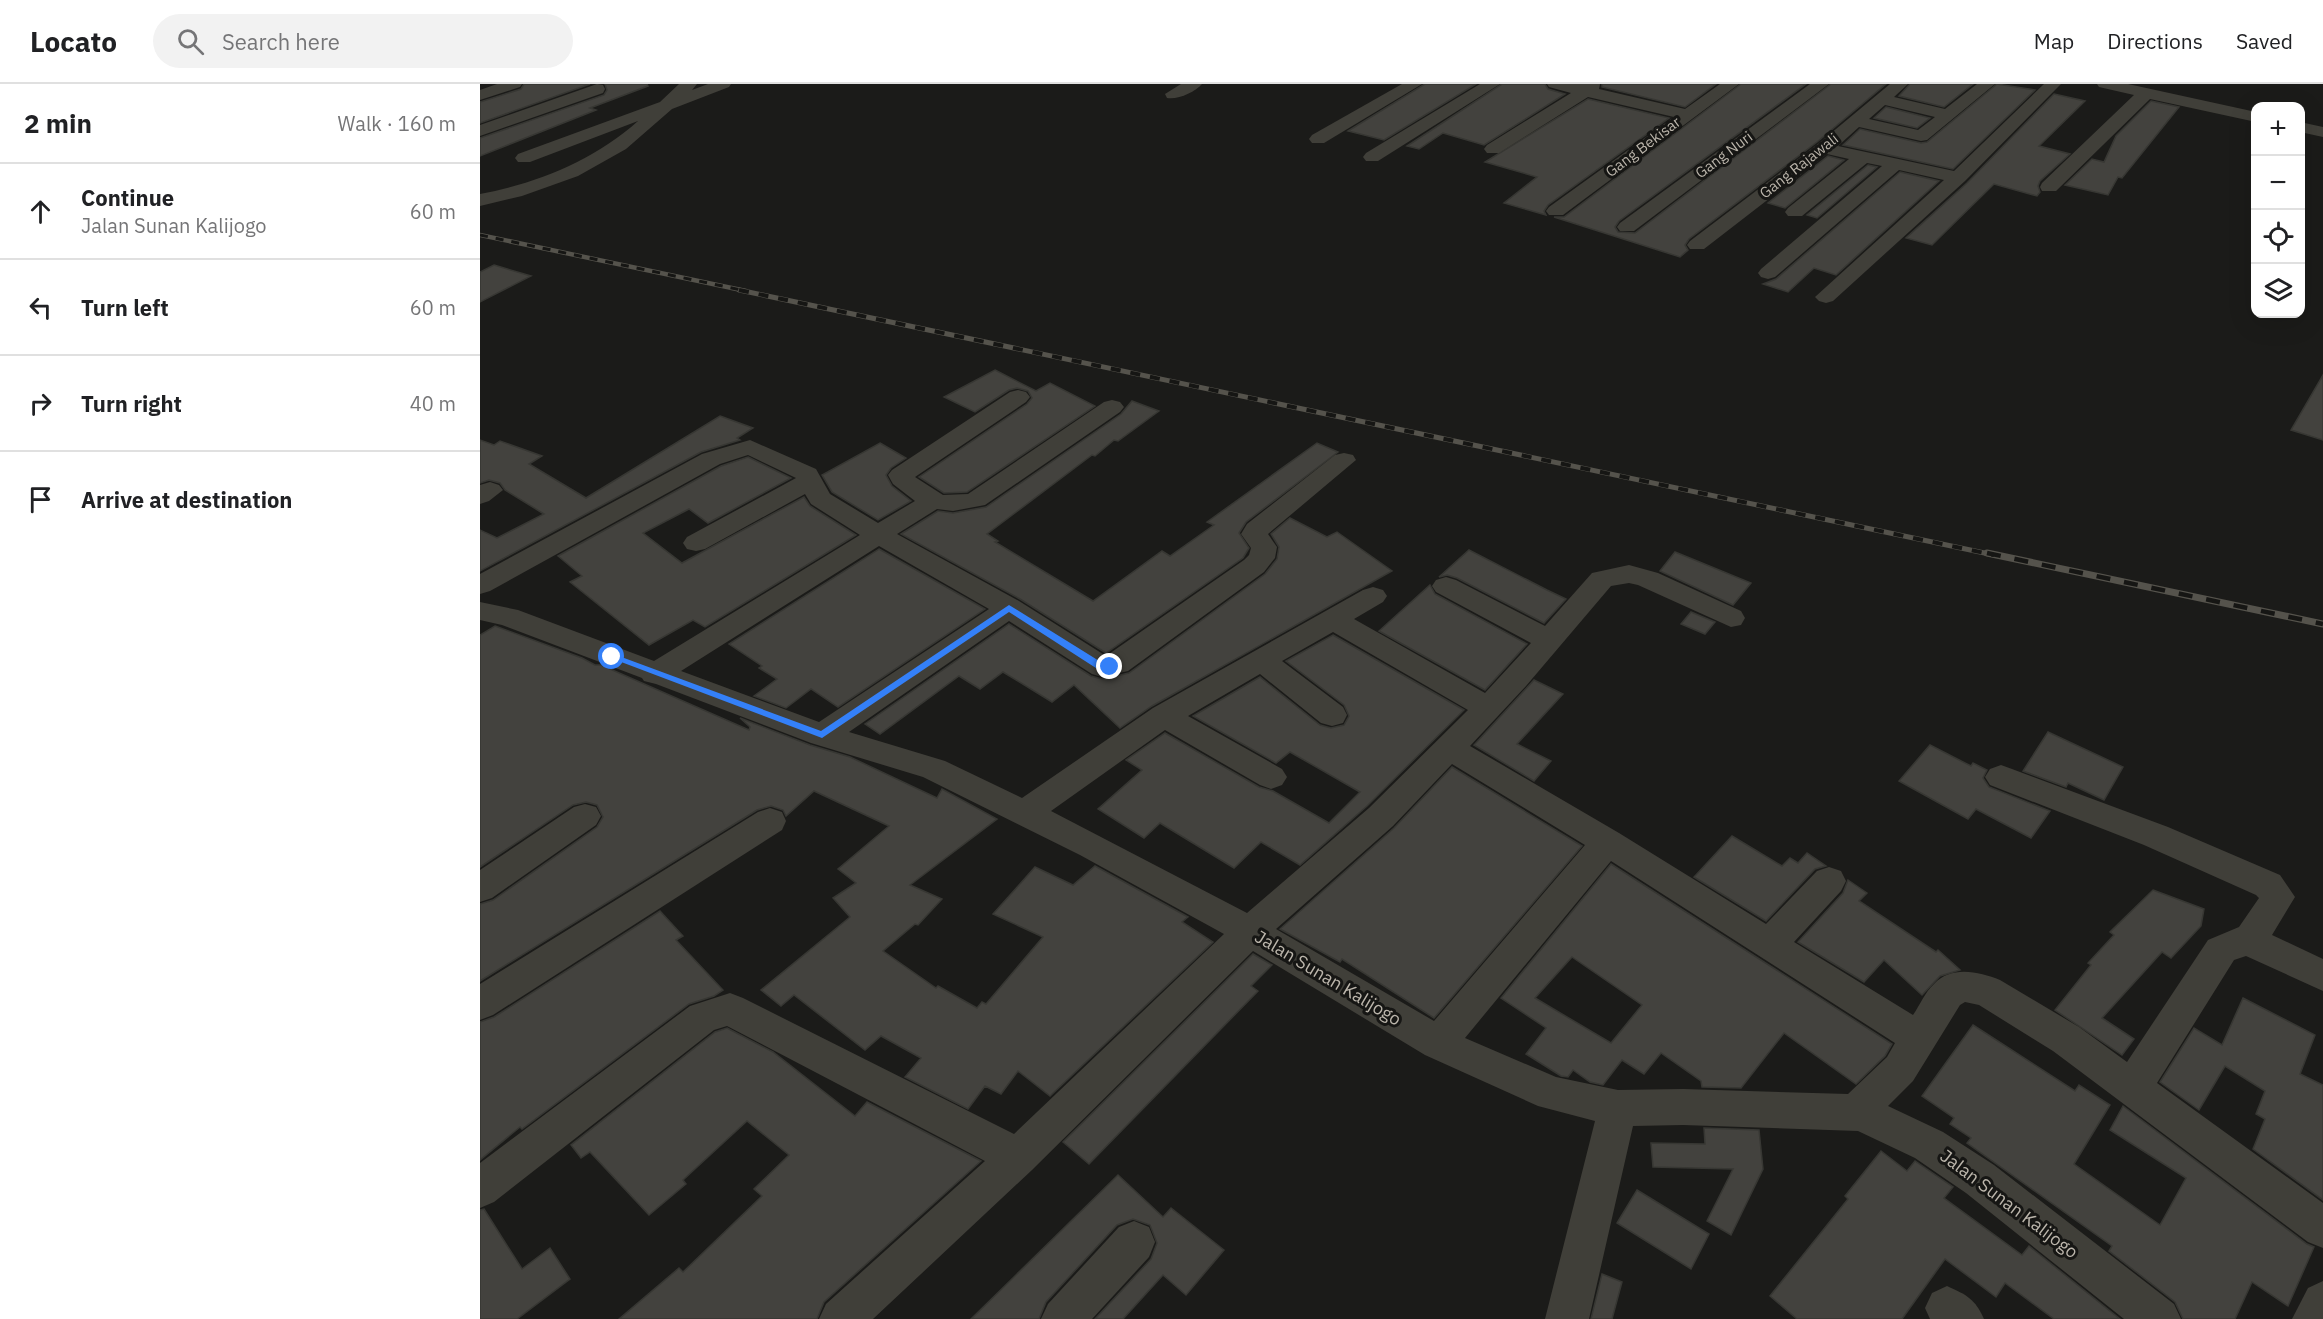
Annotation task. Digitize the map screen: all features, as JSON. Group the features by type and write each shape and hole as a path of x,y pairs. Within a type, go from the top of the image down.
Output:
{"street":[{"path":"480,95 514,84"},
{"path":"480,200 561,177 601,158 621,144 690,84"},
{"path":"561,177 518,155 723,84"},
{"path":"1173,94 1194,84"},
{"path":"1318,139 1414,84"},
{"path":"1372,157 1492,84"},
{"path":"1555,84 1590,88 1616,98 1687,115"},
{"path":"1616,98 1637,84"},
{"name":"Gang Bekisar","path":"1557,212 1731,84"},
{"name":"Gang Nuri","path":"1628,227 1821,84"},
{"name":"Gang Rajawali","path":"1697,245 1824,148 1899,84"},
{"path":"1855,121 1921,136 1987,84"},
{"path":"1826,297 1958,177 2053,84"},
{"path":"2105,84 2251,116"},
{"path":"1493,149 1590,88"},
{"path":"484,138 597,89"},
{"path":"2049,188 2146,93"},
{"path":"1881,99 1949,115"},
{"path":"2305,128 2323,132"},
{"path":"1824,148 1958,177"},
{"path":"1795,212 1863,157"},
{"path":"1768,273 1896,164"},
{"path":"1792,173 1830,182"},
{"path":"931,502 901,475 1018,397"},
{"path":"654,674 931,502 963,503 976,500 1112,407"},
{"path":"480,585 711,459 741,448 758,449 807,474 820,499 879,536 1009,608 1102,667 1118,664 1254,566 1262,558 1264,547 1254,534 1256,530 1344,460"},
{"path":"696,543 811,480"},
{"path":"841,1319 1018,1157 1250,932 1381,817 1488,708 1550,641 1602,579 1618,574 1629,574 1648,579 1731,618"},
{"path":"1446,586 1550,641"},
{"path":"1026,812 1164,716 1373,596"},
{"path":"822,735 1009,608"},
{"name":"Jalan Sunan Kalijogo","path":"480,611 508,617 654,674 822,735 934,769 1026,812 1250,932 1438,1043 1552,1094 1618,1108 1683,1107 1856,1112 1929,1145 1980,1179 2159,1319"},
{"path":"1332,620 1488,708"},
{"path":"1261,660 1332,715"},
{"path":"1164,716 1271,777"},
{"path":"1449,748 1607,842 1918,1038"},
{"path":"2001,777 2156,836 2268,885 2278,897 2249,941"},
{"path":"480,888 585,816"},
{"path":"480,1004 498,990 770,821"},
{"path":"1438,1043 1607,842"},
{"path":"1769,945 1829,881"},
{"path":"2135,1090 2142,1071 2222,950 2237,942 2249,941 2323,976"},
{"path":"1856,1112 1900,1069 1947,994 1962,986 1987,991 2066,1040 2323,1228"},
{"path":"480,1188 703,1017 730,1009 1018,1157"},
{"path":"1567,1319 1618,1108"},
{"path":"1063,1319 1134,1242"},
{"path":"2314,1319 2323,1303"}],"building":[{"path":"524,84 590,84 480,123 480,102 521,89"},
{"path":"605,84 647,84 648,86 590,108 596,110 480,156 480,138 604,95 607,90"},
{"path":"1425,84 1476,84 1384,140 1348,131"},
{"path":"1502,84 1545,84 1548,89 1565,94 1484,145 1443,133 1419,149 1407,146"},
{"path":"1602,84 1716,84 1685,107 1602,87"},
{"path":"1741,84 1806,84 1619,221 1615,227 1618,232 1635,233 1831,84 1886,84 1817,142 1689,239 1685,245 1688,250 1680,257 1554,217 1564,217"},
{"path":"1910,84 1973,84 1944,107 1899,96"},
{"path":"1997,84 2035,90 1953,169 1843,145 1860,129 1921,143 1927,142"},
{"path":"2054,94 2085,101 2039,146 2070,154 2040,181 2038,186 2040,192 2037,196 1994,184 1932,245 1906,238 1967,183"},
{"path":"1588,99 1669,118 1548,205 1544,211 1546,215 1504,203 1537,177 1485,162"},
{"path":"2151,101 2179,107 2122,178 2118,177 2108,195 2065,185 2092,159 2104,162 2116,136"},
{"path":"1886,107 1930,118 1917,128 1874,118"},
{"path":"1828,156 1844,160 1785,208 1768,203"},
{"path":"1868,165 1877,167 1817,218 1807,215"},
{"path":"1900,172 1939,181 1836,275 1814,268 1788,292 1763,284 1776,279"},
{"path":"494,265 531,276 480,302 480,272"},
{"path":"995,370 1036,391 1050,383 1095,406 967,492 944,493 919,477 1027,404 1032,398 1028,391 1017,388 1009,390 975,412 944,397"},
{"path":"2323,375 2323,440 2291,430"},
{"path":"1132,401 1159,411 1118,441 1114,440 1095,456 1092,455 987,534 998,541 995,542 1093,601 1162,551 1170,556 1214,525 1207,522 1317,443 1338,452 1246,522 1239,533 1249,548 1243,558 1106,653 1020,599 901,534 938,511 953,513 986,507 1121,414"},
{"path":"720,416 753,428 737,438 740,440 701,452 480,571 480,530 497,538 544,514 505,490 500,483 489,480 480,483 480,440 494,445 500,441 542,456 529,464 586,498"},
{"path":"880,443 906,458 891,468 886,475 892,486 911,501 878,520 832,492 822,475"},
{"path":"748,457 791,478 708,523 689,509 643,533 682,563 804,497 810,506 856,535 705,627 693,620 649,645 570,582 582,576 558,556 721,466"},
{"path":"1290,518 1327,537 1337,532 1392,571 1152,706 1120,728 1074,685 1052,702 1003,672 980,689 959,676 880,734 865,724 1009,624 1091,676 1102,679 1129,673 1265,574 1277,559 1279,547 1271,534"},
{"path":"879,549 985,609 838,707 811,689 786,708 754,696 777,679 729,644"},
{"path":"1469,550 1566,599 1544,623 1457,578 1447,575 1439,577"},
{"path":"1675,552 1751,583 1733,605 1660,571"},
{"path":"1430,585 1435,594 1527,644 1485,690 1379,631"},
{"path":"1691,612 1715,622 1705,634 1681,624"},
{"path":"495,626 595,665 601,665 749,730 750,727 740,718 810,745 850,757 937,798 942,789 997,819 910,885 942,899 918,925 915,924 883,951 936,988 938,986 977,1008 982,1002 986,1004 1043,937 993,914 1035,867 1073,885 1095,866 1188,917 1182,922 1213,942 1050,1096 1018,1071 1001,1094 985,1086 968,1109 905,1077 921,1058 881,1036 865,1050 794,995 781,1006 761,990 850,917 833,898 856,883 838,869 889,826 814,791 786,816 783,810 771,806 757,810 480,981 480,904 493,900 597,827 603,817 597,805 586,802 573,805 480,867 480,635"},
{"path":"1333,635 1464,710 1367,806 1300,865 1261,842 1234,868 1160,823 1144,838 1098,809 1142,770 1126,760 1165,733 1259,787 1273,791 1329,823 1360,792 1290,752 1276,763 1193,716 1260,677 1320,725 1331,728 1344,725 1349,716 1344,705 1286,661"},
{"path":"1534,680 1563,694 1517,744 1551,761 1534,781 1474,745"},
{"path":"2048,732 2123,767 2104,800 2068,783 2066,787 2023,771"},
{"path":"1930,745 1971,766 1973,763 1987,770 1983,778 1989,787 2050,811 2031,838 1976,809 1968,819 1899,781"},
{"path":"1452,767 1582,846 1434,1018 1342,959 1340,962 1280,929 1394,828"},
{"path":"1732,836 1782,866 1790,858 1798,863 1807,853 1826,866 1815,869 1766,921 1694,877"},
{"path":"1611,864 1892,1044 1885,1056 1856,1084 1784,1033 1741,1088 1702,1087 1701,1081 1661,1053 1644,1074 1622,1060 1603,1085 1590,1082 1573,1070 1568,1077 1561,1076 1526,1054 1546,1028 1501,998","holes":["1572,957 1642,1005 1611,1043 1535,998"]},
{"path":"1848,880 1867,893 1859,901 1936,952 1938,950 1960,970 1940,976 1922,995 1884,960 1864,982 1798,942 1843,893"},
{"path":"2153,890 2204,909 2201,926 2171,958 2162,952 2102,1018 2134,1039 2122,1055 2055,1010 2091,965 2088,963 2114,935 2110,932"},
{"path":"660,911 683,936 676,940 723,990 714,996 689,1004 522,1129 520,1127 480,1160 480,1022 494,1017"},
{"path":"1253,954 1272,965 1251,986 1258,991 1089,1164 1063,1142"},
{"path":"2243,998 2315,1035 2300,1074 2323,1085 2323,1200 2253,1149 2265,1119 2256,1114 2265,1091 2225,1066 2199,1110 2160,1082 2194,1028 2222,1045"},
{"path":"1973,1025 2075,1091 2079,1085 2110,1105 2074,1164 2160,1225 2186,1178 2110,1130 2123,1106 2314,1247 2288,1306 2252,1282 2235,1319 2183,1319 2175,1302 2109,1251 2112,1246 1967,1143 1971,1138 1950,1124 1954,1118 1922,1096"},
{"path":"727,1028 773,1052 855,1116 867,1102 981,1161 824,1302 817,1319 619,1319 679,1268 683,1272 762,1196 754,1189 789,1155 747,1121 683,1180 686,1184 649,1215 590,1152 581,1158 571,1145 715,1032"},
{"path":"1704,1128 1759,1130 1763,1169 1731,1235 1707,1221 1733,1169 1653,1167 1651,1143 1705,1144"},
{"path":"1881,1151 1907,1171 1915,1161 1953,1187 1944,1198 2022,1255 2029,1246 2120,1319 2054,1319 2005,1283 1996,1297 1945,1259 1902,1319 1797,1319 1770,1296 1848,1199 1845,1196"},
{"path":"1118,1175 1163,1217 1171,1208 1224,1250 1186,1295 1163,1275 1123,1319 1095,1319 1151,1259 1157,1243 1150,1225 1133,1219 1117,1225 1046,1302 1039,1319 971,1319"},
{"path":"1637,1190 1709,1234 1691,1269 1617,1223"},
{"path":"484,1209 522,1269 550,1248 570,1279 517,1319 480,1319 480,1210"},
{"path":"1602,1274 1622,1282 1612,1319 1591,1319"}],"railway":[{"path":"480,235 746,291"},
{"path":"739,290 1994,555"},
{"path":"1987,553 2323,624"}],"route":[{"path":"612,657 822,735 1009,608 1102,667 1110,667"}]}
